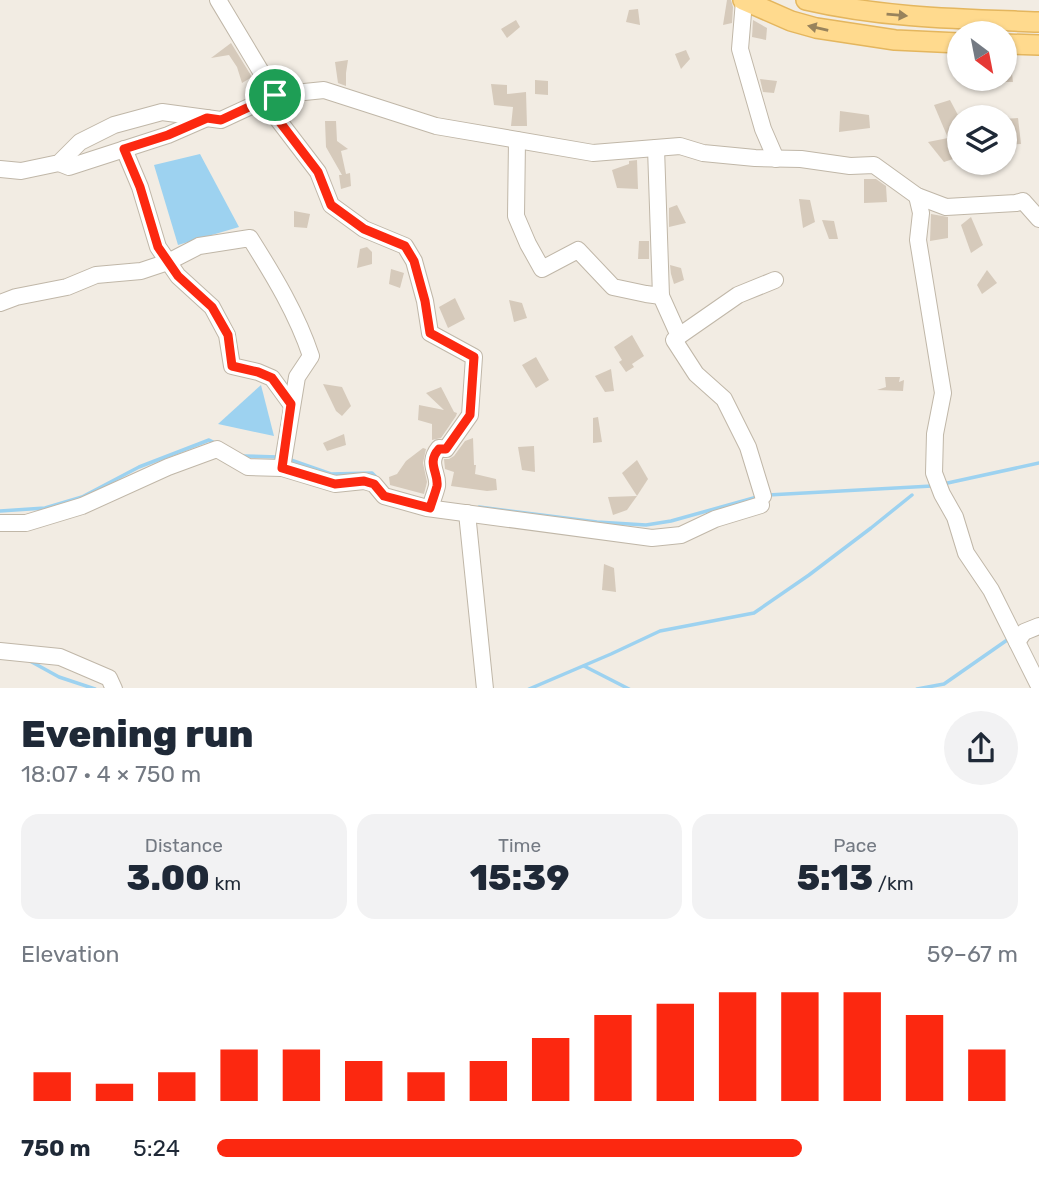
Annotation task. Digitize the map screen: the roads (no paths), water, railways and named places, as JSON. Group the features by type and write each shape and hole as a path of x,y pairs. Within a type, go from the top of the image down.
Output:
{"main road":[{"path":"743,0 816,28 895,40 947,42"},
{"path":"806,0 839,8 898,16 1039,22"},
{"path":"1017,45 1039,46"}],"street":[{"path":"218,0 275,95 276,117 318,172 331,205 364,229 405,246 414,261 430,333 474,357 470,415 446,449 439,449 434,454 433,471 438,483 430,508"},
{"path":"743,0 740,49 762,129 776,159"},
{"path":"59,163 80,142 114,125 162,112 221,120 275,95 324,90 436,127 593,153 680,146 703,153 801,159 850,166 874,165 917,196 946,207 1023,201 1039,219"},
{"path":"0,169 21,170 59,163 69,167 168,135 207,118"},
{"path":"517,140 516,216 542,269 578,250 613,287 661,296"},
{"path":"656,148 661,296 678,336"},
{"path":"124,149 140,187 158,247 178,276 212,307 228,335 232,366 272,378 291,404"},
{"path":"917,196 921,213 918,240 943,393 935,434 934,473 955,517 966,553 991,590 1039,686"},
{"path":"0,303 67,287 96,275 141,271 168,262 199,246 250,238 272,272 303,331 312,356 297,377 282,468"},
{"path":"0,523 26,523 82,506 168,467 217,449 248,467 282,468 335,484 364,481 374,484 384,496 430,508 652,538 681,535 762,501 748,447 724,399 696,374 674,340 738,295 775,280"},
{"path":"467,513 485,688"},
{"path":"1014,635 1039,626"},
{"path":"0,651 60,657 109,678 114,688"}],"water":[{"path":"200,154 239,227 178,245 154,165"},
{"path":"261,385 274,436 218,424"}],"waterway":[{"path":"0,511 45,508 82,497 139,467 209,440 217,444"},
{"path":"243,456 278,457"},
{"path":"288,459 331,474 372,473 377,478"},
{"path":"943,484 1039,463"},
{"path":"768,495 932,486"},
{"path":"531,688 660,631 754,613 809,575 912,495"},
{"path":"479,507 597,522 646,525 671,521 757,497"},
{"path":"922,688 944,684 1010,638"},
{"path":"30,661 59,677 92,688"},
{"path":"584,666 627,688"}]}
